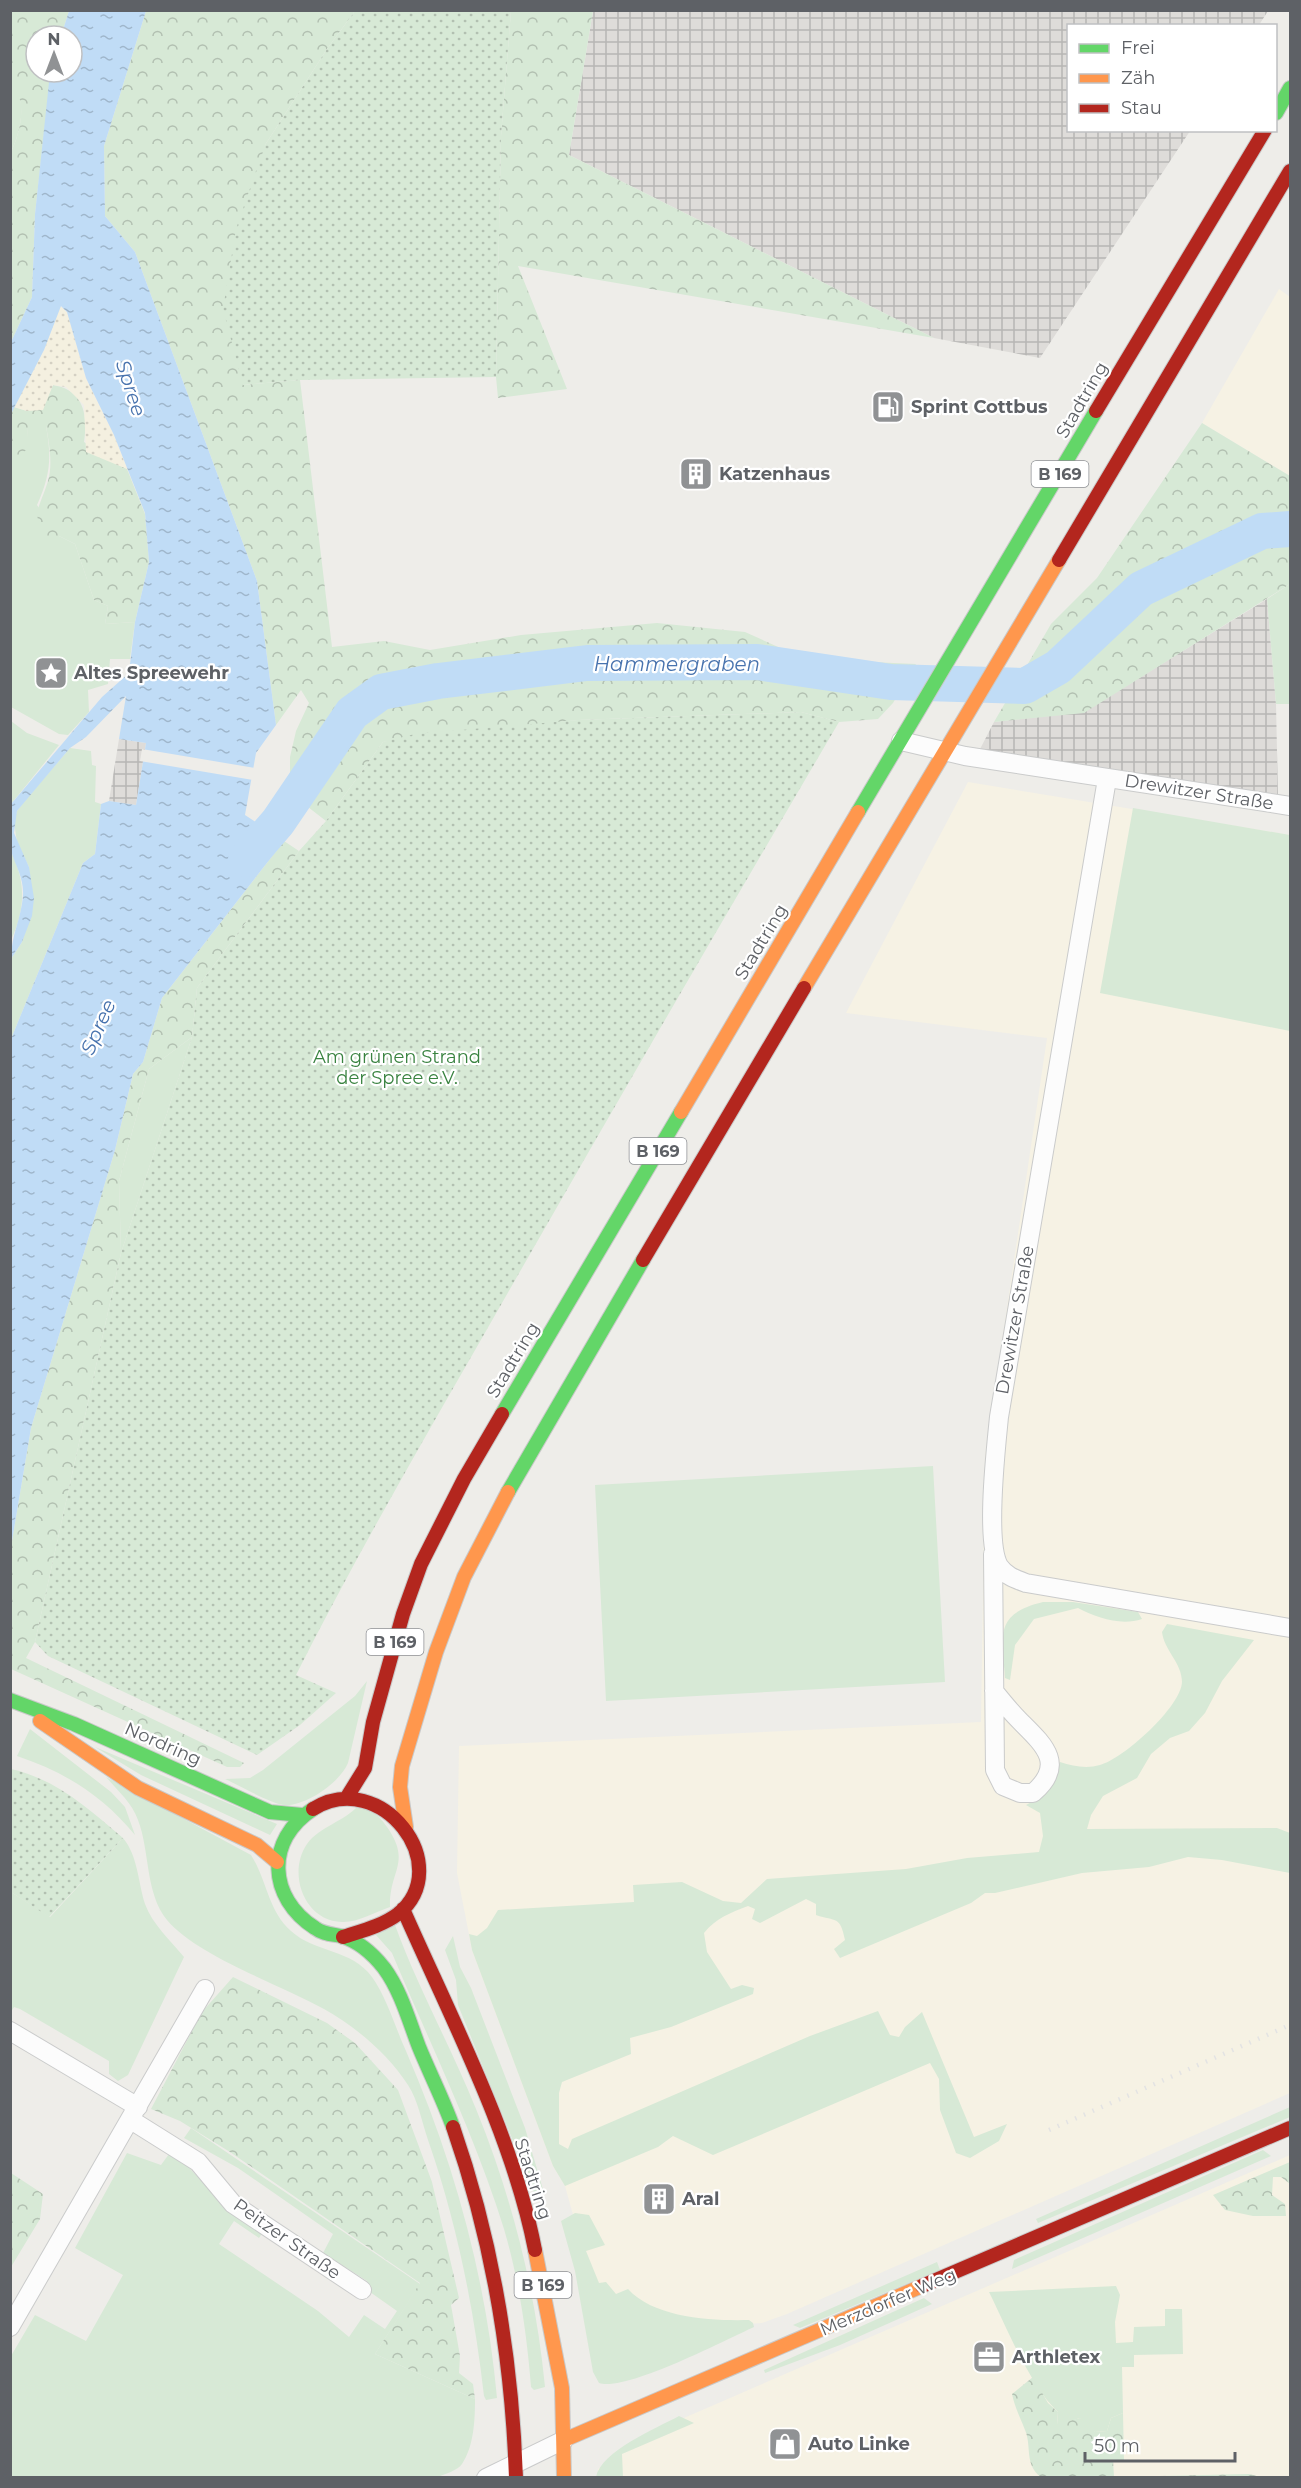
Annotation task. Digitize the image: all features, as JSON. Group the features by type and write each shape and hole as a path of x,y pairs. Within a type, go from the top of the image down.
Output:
{"main road":[{"path":"1277,110 1290,88"},
{"name":"Stadtring","path":"347,1797 364,1768 373,1722 414,1584 464,1479 1264,132"},
{"name":"B 169","path":"403,1909 413,1892 418,1871 414,1845 406,1827 400,1787 402,1766 436,1652 464,1577 548,1418 1290,171"},
{"name":"Nordring","path":"277,1862 257,1845 138,1788 10,1700 74,1724 270,1812 302,1815"},
{"name":"B 169","path":"406,1827 377,1803 347,1797 324,1802 302,1815 284,1834 277,1862 279,1879 288,1900 303,1919 324,1933 343,1937 369,1952 388,1975 451,2121 488,2254 513,2399 515,2470"},
{"path":"343,1937 391,1917 403,1909"},
{"name":"Stadtring","path":"403,1909 489,2107 528,2214 562,2388 564,2478"},
{"name":"Merzdorfer Weg","path":"564,2440 1290,2128"}],"street":[{"name":"Drewitzer Straße","path":"901,741 945,752 1290,806"},
{"name":"Drewitzer Straße","path":"1107,778 999,1417 993,1546 995,1556 1005,1573 1026,1583 1290,1628"},
{"path":"993,1546 994,1691 995,1770 1003,1786 1020,1793 1033,1793 1046,1782 1050,1766 1048,1752 994,1691"},
{"path":"10,2327 205,1989"},
{"name":"Peitzer Straße","path":"10,2031 134,2113 198,2162 233,2204 362,2290"},
{"name":"Merzdorfer Weg","path":"486,2478 515,2470 564,2440"}],"shaded area":[{"path":"593,11 1268,11 1260,24 1067,24 1067,132 1189,132 1040,358 934,338 569,155"},
{"path":"1279,289 1290,297 1290,476 1202,423"},
{"path":"1267,599 1276,704 1278,798 979,751 994,722 1084,712"},
{"path":"119,739 146,743 136,805 109,801"},
{"path":"968,782 1290,835 1290,2093 787,2314 762,2323 690,2328 594,2290 565,2186 553,2166 472,1950 457,1873 459,1746 981,1722 985,1456 1047,1038 846,1013"},
{"path":"1290,2155 1290,2477 598,2478 598,2469 630,2445 677,2421"}],"green space":[{"path":"11,11 69,11 65,24 24,24 24,84 50,84 35,214 32,297 11,342 11,152 20,126 21,107 16,90 10,83"},
{"path":"146,11 355,11 327,49 265,145 243,385 300,380 332,647 384,641 430,650 521,635 657,623 745,632 787,651 849,661 916,664 893,703 878,719 839,722 801,712 578,720 383,742 326,821 290,793 290,757 296,731 309,703 301,690 276,725 257,581 135,252 105,216 104,146"},
{"path":"355,11 511,11 501,136 496,377 300,380 243,385 223,309 236,229 265,145 327,49"},
{"path":"511,11 593,11 569,155 934,338 518,266 567,389 498,398 496,377 501,136"},
{"path":"11,83 20,98 21,116 11,152"},
{"path":"53,385 71,392 82,405 85,422 84,442 127,469 145,514 149,562 135,622 105,624 108,606 94,600 75,544 59,536 51,545 40,526 39,507 50,468 46,426 28,426 27,449 11,465 11,414 14,407 27,411 48,395"},
{"path":"1202,423 1290,476 1290,584 1084,713 994,722 1051,624 1097,578"},
{"path":"28,426 46,426 48,437 49,467 37,505 59,536 75,544 94,600 108,606 105,624 135,622 130,659 110,659 108,684 88,690 89,712 68,735 59,734 11,707 10,465 26,449"},
{"path":"1290,584 1290,704 1276,704 1267,599"},
{"name":"Am grünen Strand der Spree e.V.","path":"801,712 839,722 632,1076 428,1433 347,1577 296,1675 336,1693 300,1725 257,1755 48,1656 35,1642 121,1253 192,1037 197,988 299,851 326,821 383,742 415,734 578,720"},
{"path":"11,721 27,733 59,745 11,804"},
{"path":"70,748 91,751 92,765 96,766 95,802 101,804 95,854 83,863 11,1039 11,959 22,942 29,867 17,842 14,822 17,811"},
{"path":"1133,808 1290,835 1290,1031 1100,993"},
{"path":"284,841 299,851 197,988 192,1037 149,1069 119,1181 121,1253 35,1642 26,1658 244,1763 240,1767 227,1767 11,1669 11,1547 31,1428 115,1150 133,1074 143,1062 162,998"},
{"path":"10,850 19,872 22,895 19,917 11,940"},
{"path":"192,1037 121,1253 119,1181 149,1069"},
{"path":"933,1466 945,1682 606,1701 595,1485"},
{"path":"1043,1602 1073,1602 1138,1612 1142,1619 1126,1622 1109,1620 1078,1608 1034,1619 1015,1645 1010,1680 1005,1678 1004,1628 1016,1613"},
{"path":"1167,1624 1254,1640 1222,1681 1205,1713 1189,1731 1170,1738 1151,1754 1137,1778 1103,1796 1091,1815 1087,1829 1277,1828 1290,1833 1290,1873 1222,1860 1188,1857 1149,1867 1082,1873 995,1893 985,1893 971,1903 840,1958 834,1949 845,1940 839,1923 816,1915 816,1904 806,1899 760,1923 752,1919 755,1909 748,1906 735,1911 718,1920 704,1933 707,1952 731,1989 742,1985 754,1988 753,1994 671,2027 630,2038 631,2054 562,2082 559,2093 559,2144 568,2149 572,2139 810,2036 878,2011 890,2035 899,2037 905,2027 922,2012 974,2137 1007,2124 999,2141 970,2158 956,2153 940,2110 939,2079 930,2063 713,2155 673,2136 658,2147 565,2186 553,2166 472,1950 469,1934 477,1936 487,1928 498,1910 634,1902 633,1885 682,1882 723,1901 741,1903 767,1879 906,1869 967,1858 1039,1852 1043,1836 1040,1813 1026,1805 1043,1796 1060,1762 1090,1767 1110,1761 1136,1743 1172,1705 1182,1682 1179,1669 1163,1639 1162,1632"},
{"path":"367,1681 348,1763 338,1778 322,1792 303,1802 285,1805 264,1798 225,1779 250,1778 263,1770 355,1696"},
{"path":"30,1729 111,1792 125,1807 135,1835 110,1808 82,1787 35,1762 17,1756"},
{"path":"95,1747 277,1824 270,1835 141,1775"},
{"path":"11,1769 43,1780 71,1796 123,1838 49,1917 11,1892"},
{"path":"106,1777 251,1855 272,1905 283,1923 311,1944 354,1961 372,1977 386,2003 423,2093 453,2178 485,2308 497,2398 486,2400 484,2396 470,2299 456,2235 415,2098 408,2085 381,2052 348,2024 324,2009 198,1946 167,1920 151,1885 142,1832 135,1814 124,1797"},
{"path":"359,1805 372,1811 381,1819 398,1849 398,1867 390,1907 353,1921 329,1920 309,1905 303,1894 299,1881 301,1856 312,1838"},
{"path":"123,1838 135,1861 148,1911 184,1957 128,2075 118,2081 109,2074 109,2061 20,2009 14,2007 11,2012 11,1892 50,1917"},
{"path":"395,1925 466,2086 501,2176 529,2280 545,2387 534,2390 531,2387 525,2328 514,2268 504,2229 480,2159 392,1953 376,1935"},
{"path":"453,1936 460,1967 471,1988 525,2128 544,2193 535,2195 458,2005 456,1980 445,1950"},
{"path":"233,1977 327,2023 355,2043 398,2090 432,2182 459,2298 451,2305 460,2356 459,2373 473,2384 475,2399 375,2354 420,2283 230,2152 180,2121 151,2109 202,2012"},
{"path":"1290,2107 1290,2117 1038,2223 1036,2219"},
{"path":"191,2128 420,2284 375,2354 475,2399 471,2441 466,2457 460,2466 438,2477 11,2478 11,2356 35,2315 86,2341 123,2275 75,2248 127,2153 161,2165 169,2154 183,2161 217,2198 263,2232 259,2238 234,2221 219,2244 318,2311 349,2337 364,2315 385,2329 397,2311 370,2292 367,2281 323,2253 333,2234 238,2168 184,2138"},
{"path":"1263,2150 1271,2156 1012,2269 1014,2260"},
{"path":"1290,2162 1290,2184 1281,2177 1273,2177 1272,2195 1285,2204 1286,2216 1253,2216 1225,2210 1213,2195"},
{"path":"11,2173 43,2194 40,2219 11,2267"},
{"path":"575,2213 589,2215 605,2245 586,2251 599,2283 606,2282 616,2294 628,2289 639,2299 668,2312 718,2320 749,2320 754,2327 652,2373 612,2384 599,2383 593,2372 575,2271 561,2221"},
{"path":"937,2262 940,2270 800,2328 793,2325"},
{"path":"1116,2286 1120,2295 1115,2322 1116,2343 1133,2342 1134,2327 1165,2326 1165,2309 1182,2309 1183,2354 1134,2355 1134,2367 1122,2367 1123,2413 1111,2418 1107,2431 1095,2432 1080,2418 1057,2425 1058,2412 1038,2388 989,2292"},
{"path":"924,2298 932,2304 840,2345 765,2373 764,2370"},
{"path":"1033,2377 1048,2403 1058,2412 1057,2424 1080,2418 1089,2420 1095,2432 1107,2431 1111,2418 1123,2413 1124,2460 1113,2460 1114,2477 1041,2477 1036,2472 1030,2461 1027,2436 1012,2394"},
{"path":"679,2416 694,2423 622,2454 623,2477 596,2477 600,2467 619,2449"},
{"path":"1249,2474 1261,2477 1114,2477"}],"sand":[{"path":"60,306 67,312 86,379 114,435 127,469 86,452 84,405 66,387 53,385 43,410 27,411 14,407 44,350"}],"water":[{"name":"Spree","path":"69,11 146,11 104,146 105,216 135,252 257,581 276,725 256,753 245,815 265,828 272,818 284,827 278,836 284,841 162,998 143,1062 133,1074 115,1150 31,1428 11,1547 11,1039 83,863 95,854 101,804 109,801 136,805 146,743 119,739 126,696 86,737 70,748 17,811 14,833 29,867 34,898 32,916 22,942 11,959 23,890 10,846 11,804 102,697 129,673 135,622 149,562 145,513 114,435 86,378 67,312 61,306 44,350 11,414 11,342 32,297 35,214 49,84 84,84 84,24 65,24"}],"pier":[{"path":"142,749 255,768 253,780 140,761"}],"waterway":[{"name":"Hammergraben","path":"246,859 278,822 352,713 381,692 438,681 587,663 757,662 891,682 1025,686 1058,667 1141,589 1262,531 1290,529"}],"railway":[{"path":"1049,2130 1290,2025"}],"traffic: fast":[{"path":"1277,111 1290,88"},
{"path":"858,812 1096,411"},
{"path":"502,1414 681,1112"},
{"path":"508,1492 643,1260"},
{"path":"10,1700 74,1724 270,1812 302,1815"},
{"path":"313,1809 297,1822 286,1836 280,1852 278,1869 281,1885 288,1901 299,1916 315,1928 321,1932 347,1938 370,1953 384,1968 400,1996 453,2127"}],"traffic: slow":[{"path":"804,988 1059,560"},
{"path":"681,1112 858,812"},
{"path":"406,1827 400,1787 402,1766 436,1652 464,1577 508,1492"},
{"path":"40,1721 138,1788 257,1845 277,1862"},
{"path":"535,2250 562,2388 564,2478"},
{"path":"564,2440 922,2286"}],"traffic: jam":[{"path":"1096,411 1264,132"},
{"path":"1059,560 1290,171"},
{"path":"643,1260 804,988"},
{"path":"347,1797 365,1768 373,1722 403,1614 421,1564 464,1479 502,1414"},
{"path":"313,1809 339,1799 363,1801 385,1811 403,1828 415,1849 419,1871 414,1894 398,1914 378,1925 343,1937"},
{"path":"403,1909 496,2120 525,2207 535,2250"},
{"path":"453,2127 479,2212 498,2300 510,2389 516,2478"},
{"path":"922,2286 1290,2128"}],"place":[{"name":"Sprint Cottbus","path":"888,407"},
{"name":"Katzenhaus","path":"696,474"},
{"name":"Altes Spreewehr","path":"51,673"},
{"name":"Aral","path":"659,2199"},
{"name":"Arthletex","path":"989,2357"},
{"name":"Auto Linke","path":"785,2444"}]}
